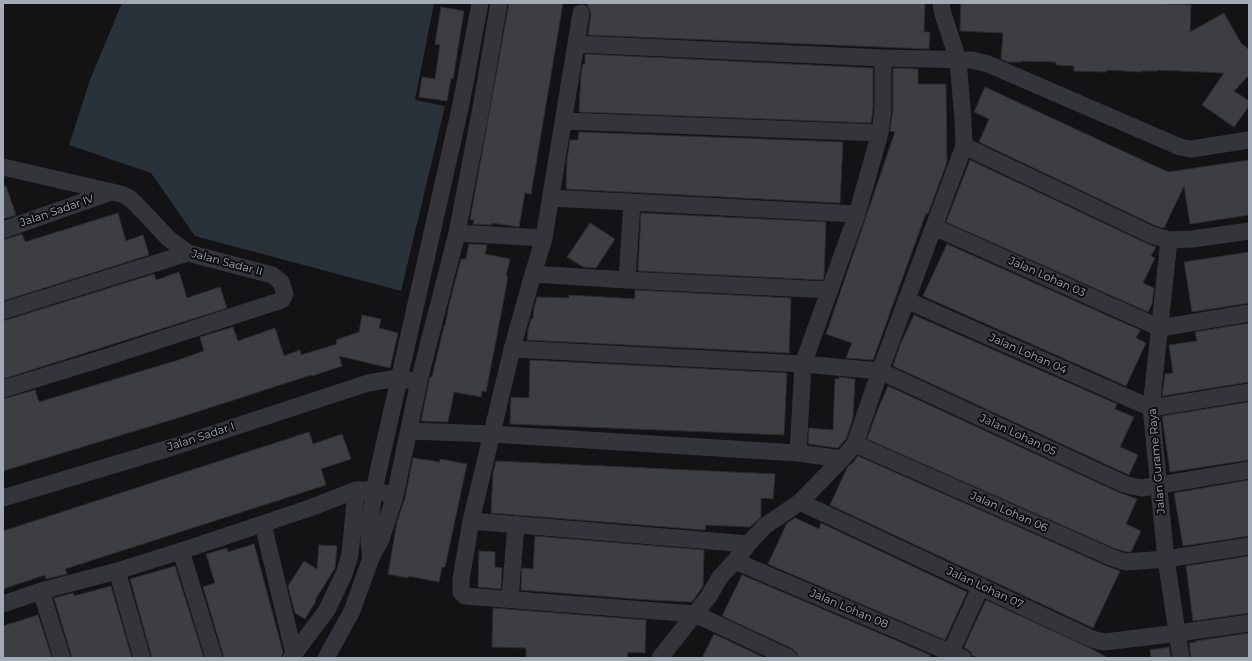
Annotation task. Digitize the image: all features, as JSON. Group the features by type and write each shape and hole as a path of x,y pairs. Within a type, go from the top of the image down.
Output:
{"street":[{"path":"371,558 368,542 374,490 461,104 480,3"},
{"path":"326,658 352,611 371,558 381,539 395,496 410,431 419,381 457,232 481,108 499,3"},
{"path":"660,658 709,596 720,577 748,544 765,526 800,502 855,444 880,370 964,146 958,60 943,14 941,3"},
{"path":"581,13 544,238 512,349 491,434 471,521 461,583 461,592 465,596 695,614 789,658"},
{"path":"576,44 883,58 972,60 988,64 1180,147 1191,149 1249,140"},
{"path":"798,452 803,364 857,214 880,133 883,109 883,58"},
{"path":"461,104 481,108"},
{"path":"564,121 880,133"},
{"path":"964,146 1152,235 1169,240 1249,231"},
{"name":"Jalan Sadar II","path":"3,167 128,197 168,238 188,253 272,275 281,282 284,290 284,298 282,300 3,389"},
{"name":"Jalan Sadar IV","path":"3,230 112,192"},
{"path":"551,198 857,214"},
{"path":"627,280 632,202"},
{"name":"Jalan Lohan 03","path":"934,227 1160,328"},
{"path":"457,232 544,238"},
{"name":"Jalan Gurame Raya","path":"1169,240 1151,408 1166,559 1181,658"},
{"path":"3,311 188,253"},
{"path":"533,274 830,290"},
{"name":"Jalan Lohan 04","path":"906,300 1151,408"},
{"path":"1160,328 1249,313"},
{"path":"512,349 803,364 880,370"},
{"name":"Jalan Lohan 05","path":"880,370 1131,486 1142,488 1249,470"},
{"name":"Jalan Sadar I","path":"3,498 173,447 349,389 381,381 399,379 419,381"},
{"path":"1151,408 1249,392"},
{"path":"410,431 491,434 798,452 842,459"},
{"name":"Jalan Lohan 06","path":"855,444 1113,558 1126,562 1166,559 1249,546"},
{"path":"292,656 326,610 344,574 350,555 356,490"},
{"path":"3,604 41,591 117,571 182,551 263,524 356,490 374,490 395,496"},
{"name":"Jalan Lohan 07","path":"800,502 1092,639 1103,642 1249,623"},
{"path":"471,521 748,544"},
{"path":"263,524 292,656"},
{"path":"510,599 516,524"},
{"path":"182,551 214,658"},
{"name":"Jalan Lohan 08","path":"735,561 954,656"},
{"path":"117,571 142,658"},
{"path":"954,656 981,586"},
{"path":"41,591 62,658"}],"shaded area":[{"path":"122,3 434,3 415,100 445,106 401,291 195,236 151,173 69,145 90,80"}],"building":[{"path":"509,3 563,3 531,194 525,193 519,227 492,223 491,225 473,224 474,220 470,220"},
{"path":"587,3 925,3 924,32 930,32 929,49 588,35 591,14"},
{"path":"961,3 1151,3 1191,5 1190,32 1224,13 1241,43 1249,50 1249,75 1234,91 1249,101 1249,106 1234,127 1202,105 1224,73 1158,70 1142,72 1107,70 1107,72 1074,71 1074,66 1056,65 1056,62 1008,62 1001,59 1003,33 960,31"},
{"path":"441,7 464,11 453,79 451,78 447,101 419,97 422,77 435,79 440,45 435,44"},
{"path":"585,54 873,68 873,108 871,123 579,112 581,73 583,64 585,64"},
{"path":"893,68 918,69 918,84 946,84 947,162 928,214 926,213 873,360 846,358 852,343 826,334 895,132 890,131 893,109"},
{"path":"985,87 1168,172 1249,160 1249,215 1190,224 1184,186 1164,228 1156,226 979,142 989,119 974,112"},
{"path":"579,132 843,142 840,203 566,189 567,160 570,140 578,140"},
{"path":"970,160 1156,247 1151,256 1155,258 1143,283 1154,288 1152,304 1148,312 946,222"},
{"path":"3,186 6,186 16,215 3,219"},
{"path":"118,213 126,241 143,235 149,255 3,301 3,240 22,234 25,242"},
{"path":"641,213 826,222 823,280 638,271"},
{"path":"590,223 615,239 596,268 583,267 567,257"},
{"path":"469,244 487,245 485,254 510,259 506,276 508,277 486,392 482,391 481,397 454,392 448,422 421,421 429,381 430,377 432,377 461,259 466,259"},
{"path":"947,244 1140,330 1136,338 1146,343 1126,386 923,296"},
{"path":"1249,252 1249,303 1192,312 1184,262"},
{"path":"179,272 187,298 220,287 227,308 3,379 3,321 154,274 156,280"},
{"path":"635,290 791,298 789,353 527,340 528,330 531,319 533,319 537,297 569,298 569,295 635,299"},
{"path":"362,315 381,319 379,328 398,333 390,368 339,356 342,366 3,471 3,399 35,390 39,402 175,361 204,351 200,337 233,327 238,341 275,328 284,356 300,350 301,355 337,344 336,340 359,332"},
{"path":"914,315 1117,404 1115,409 1134,417 1120,447 1138,455 1129,475 893,366 900,345"},
{"path":"1249,323 1249,382 1162,396 1165,374 1173,373 1169,345 1197,341 1195,332"},
{"path":"530,360 787,373 784,435 510,424 511,397 529,398"},
{"path":"839,377 855,379 853,418 846,439 838,448 808,444 809,428 833,430 835,379 839,379"},
{"path":"888,386 1118,492 1137,499 1126,524 1141,531 1131,552 1116,549 867,439"},
{"path":"1249,402 1249,460 1170,472 1162,416"},
{"path":"309,432 313,444 342,434 351,459 321,469 326,485 65,569 67,574 46,579 45,575 3,589 3,531"},
{"path":"858,456 1120,571 1093,628 830,505 847,468"},
{"path":"413,458 440,462 440,459 467,464 445,567 442,567 439,582 388,574 397,522 405,498"},
{"path":"496,461 775,474 773,499 761,498 761,517 750,527 706,525 705,530 491,513 493,473"},
{"path":"1249,480 1249,536 1183,546 1174,493"},
{"path":"795,518 819,529 821,523 967,592 945,640 768,564 787,523"},
{"path":"535,536 704,550 703,586 692,602 521,590 522,568 533,569"},
{"path":"254,544 283,652 281,658 224,658 203,587 215,583 206,554 227,548 228,552"},
{"path":"319,545 337,546 335,568 305,619 295,613 288,586 304,561 317,569"},
{"path":"479,551 495,552 495,567 502,568 501,589 478,587"},
{"path":"1249,556 1249,613 1193,621 1186,566"},
{"path":"175,566 204,658 152,658 130,579"},
{"path":"742,575 930,655 929,658 799,658 793,649 722,616"},
{"path":"111,586 132,658 72,658 54,598 73,593 74,596"},
{"path":"986,600 1092,649 1108,658 978,658 972,655 971,652 964,647"},
{"path":"493,608 646,620 645,653 628,652 627,658 526,658 526,648 492,647"},
{"path":"38,615 52,658 3,658 3,626"},
{"path":"1249,633 1249,658 1191,658 1189,643"},
{"path":"714,634 765,658 702,658"},
{"path":"1169,647 1171,658 1151,658 1150,650"}]}
